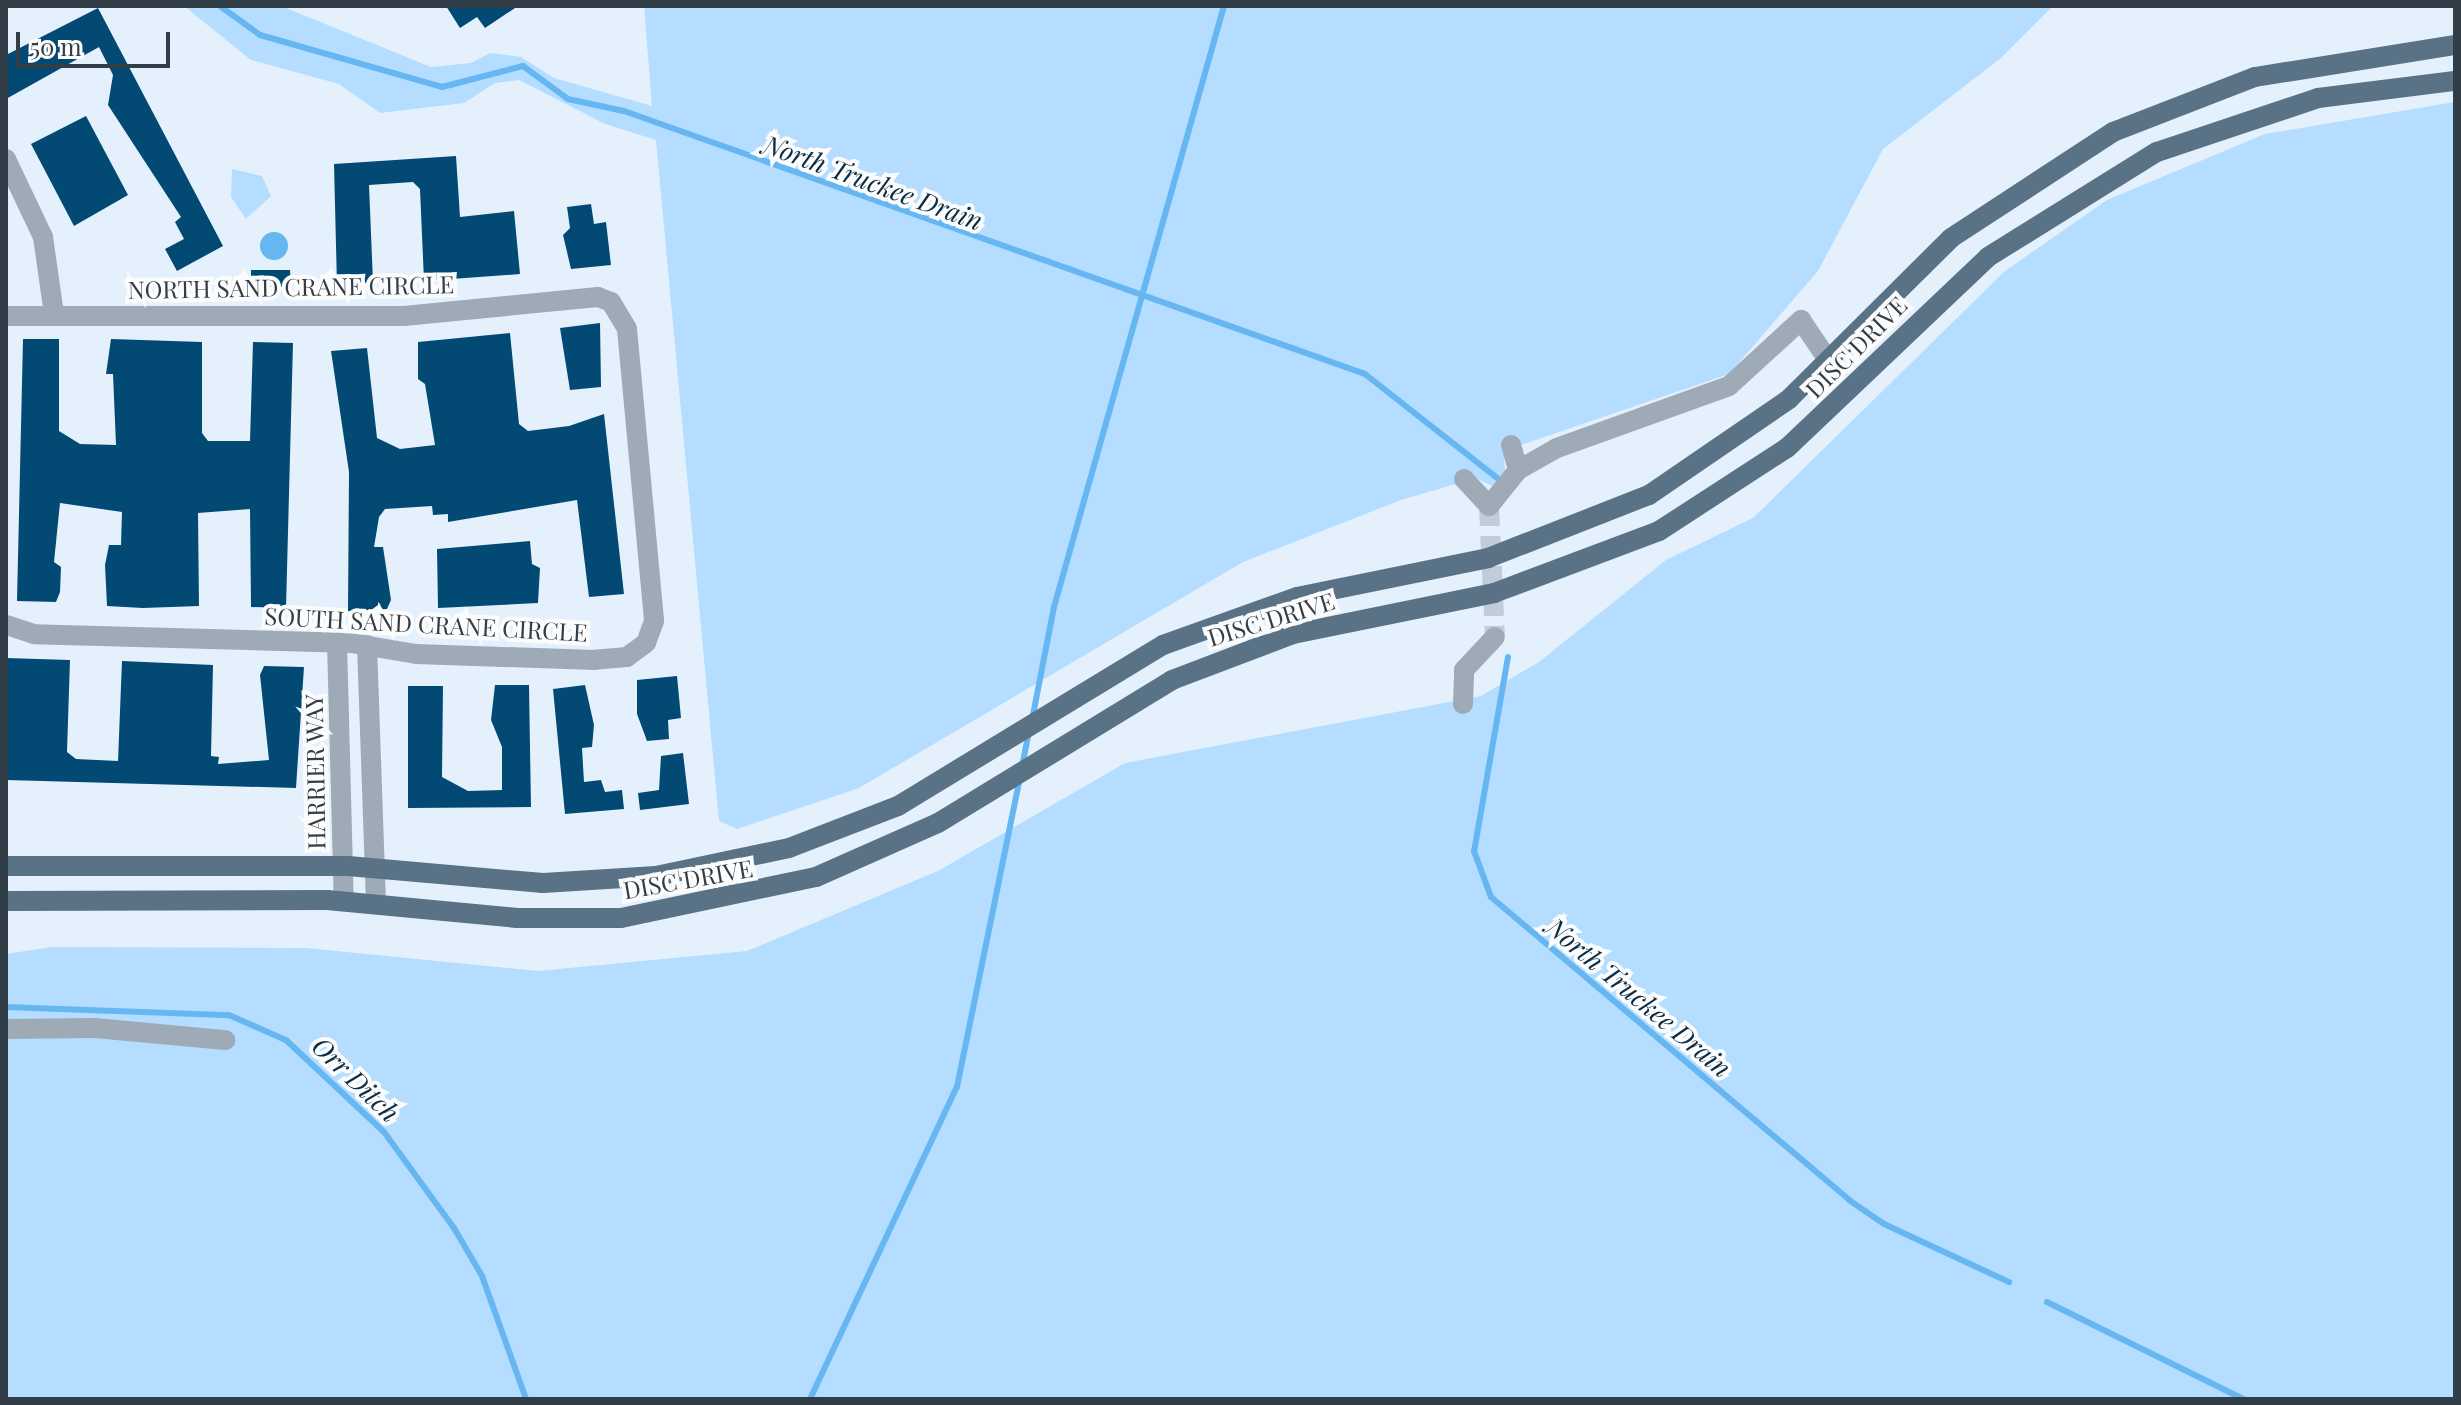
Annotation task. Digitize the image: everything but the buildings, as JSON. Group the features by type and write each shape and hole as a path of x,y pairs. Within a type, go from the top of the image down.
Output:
{"main road":[{"name":"DISC DRIVE","path":"6,866 343,866 488,880 602,881 789,848 898,806 1090,683 1185,636 1297,597 1488,558 1601,519 1704,462 1830,363 1951,238 2113,132 2295,67 2455,45"},
{"name":"DISC DRIVE","path":"6,901 344,901 517,918 621,918 816,877 938,823 1172,680 1293,634 1538,579 1659,531 1787,448 2000,247 2157,152 2318,98 2455,81"}],"street":[{"path":"6,159 43,237 54,314"},
{"name":"NORTH SAND CRANE CIRCLE","path":"6,316 404,316 598,297 623,311 639,451"},
{"path":"1464,479 1489,506 1518,470 1557,448 1729,386 1801,320 1830,363"},
{"path":"1511,445 1518,470"},
{"name":"SOUTH SAND CRANE CIRCLE","path":"6,625 34,634 337,642 595,660 636,650 654,621 639,451"},
{"path":"1463,704 1464,670 1495,637"},
{"name":"HARRIER WAY","path":"337,642 344,901"},
{"path":"367,645 376,903"},
{"path":"340,733 370,734"},
{"path":"6,1029 95,1028 225,1040"}],"shaded area":[{"path":"184,6 281,6 431,67 471,63 490,53 521,57 554,78 652,106 644,6 2053,6 2001,58 1883,149 1818,271 1729,374 1521,445 1504,454 1505,471 1492,486 1476,478 1401,500 1243,562 859,788 737,829 719,821 656,140 605,124 519,80 495,83 464,103 380,113 339,84 251,60"},
{"path":"2455,102 2455,1399 6,1399 6,954 52,947 306,948 538,971 747,951 938,871 1125,763 1481,696 1539,662 1666,560 1753,518 2005,271 2107,200 2265,134"},
{"path":"232,169 262,176 271,196 246,219 231,197"}],"water":[{"path":"274,232 284,236 288,246 284,256 274,260 264,256 260,246 264,236"}],"waterway":[{"name":"North Truckee Drain","path":"220,6 260,35 442,87 523,66 568,99 624,111 1365,374 1497,478"},
{"path":"1032,720 1054,607 1224,6"},
{"name":"North Truckee Drain","path":"1508,657 1474,851 1491,897 1849,1200 1884,1224 2009,1282"},
{"path":"1022,767 1029,731"},
{"path":"810,1399 957,1087 1020,778"},
{"name":"Orr Ditch","path":"6,1007 229,1015 286,1040 384,1132 454,1228 482,1276 526,1399"},
{"name":"North Truckee Drain","path":"2047,1302 2243,1399"}],"tunnel":[{"path":"1489,506 1495,637"}]}
